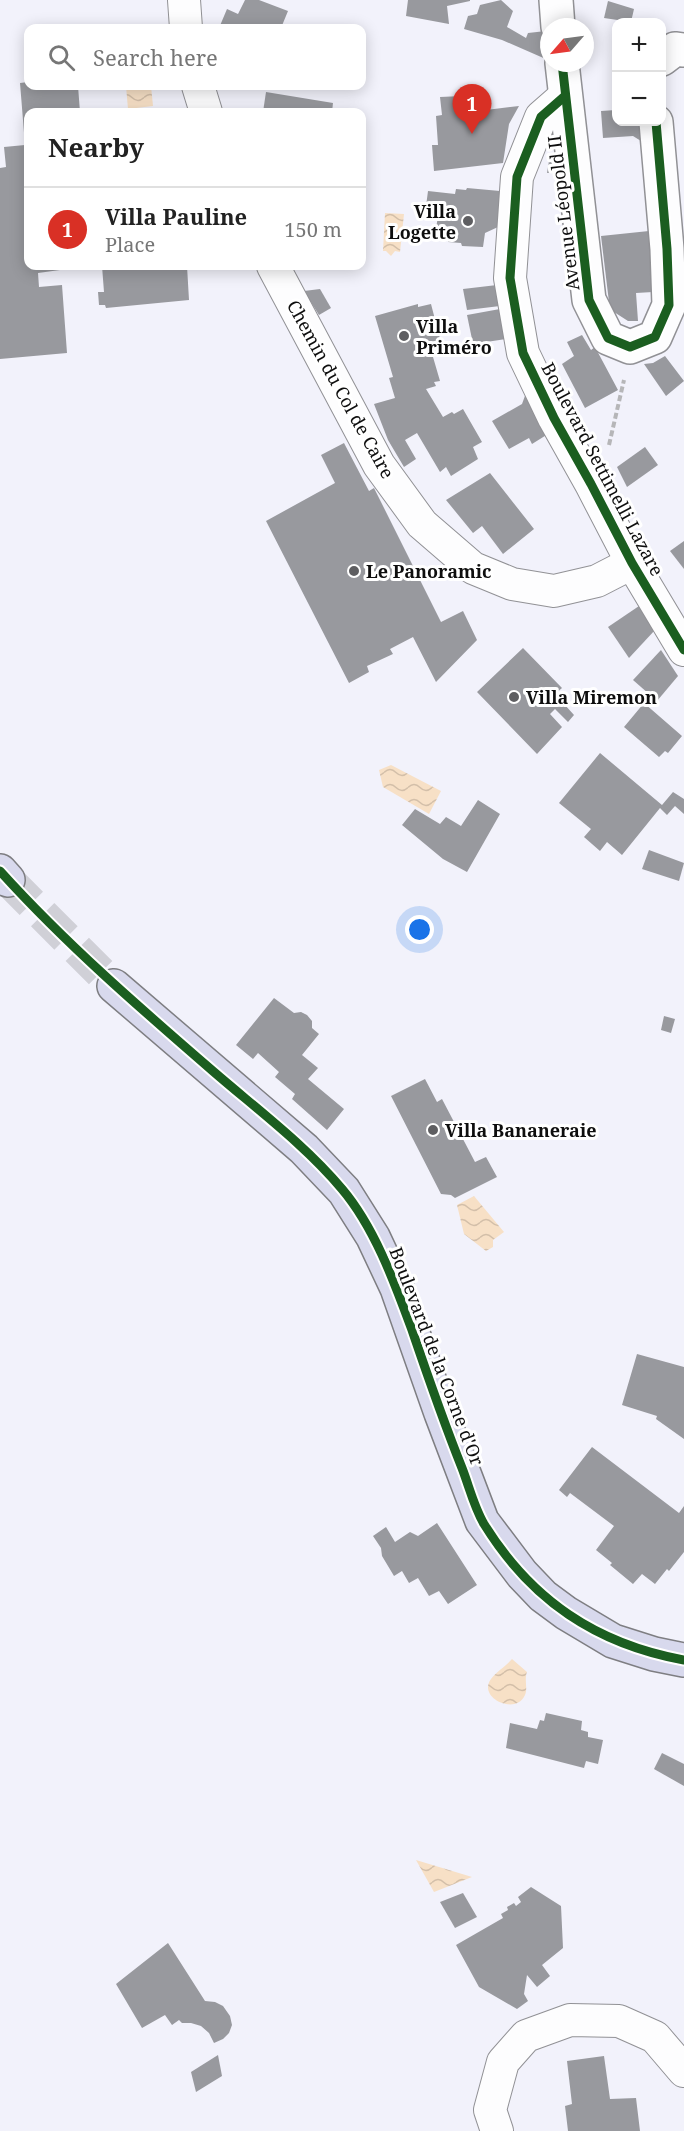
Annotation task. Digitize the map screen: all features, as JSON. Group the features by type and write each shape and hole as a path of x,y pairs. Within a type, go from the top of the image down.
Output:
{"main road":[{"name":"Boulevard de la Corne d'Or","path":"114,986 304,1149 344,1191 374,1238 397,1288 482,1521 522,1574 543,1596 566,1613 613,1641 654,1654 684,1660"}],"street":[{"path":"184,0 186,24"},
{"path":"556,0 557,18"},
{"path":"666,56 675,49 684,50"},
{"name":"Avenue Léopold II","path":"563,72 590,300 608,338 630,347 655,337 669,305 667,249 656,126"},
{"path":"199,90 205,108"},
{"name":"Boulevard Settimelli Lazare","path":"566,96 541,117 517,177 510,278 523,353 554,418 632,563 684,650"},
{"name":"Chemin du Col de Caire","path":"275,270 380,465 423,524 473,568 512,584 554,591 597,581 632,563"},
{"path":"497,2131 490,2110 503,2062 526,2036 570,2020 619,2021 655,2037 684,2071"}],"path":[{"path":"608,451 625,375"}],"water":[{"path":"126,90 151,90 153,106 128,108"},
{"path":"385,213 404,214 400,252 395,251 391,256 383,251"},
{"path":"391,765 441,791 429,814 383,787 379,770"},
{"path":"474,1196 504,1232 493,1240 493,1247 486,1251 464,1234 457,1205"},
{"path":"512,1659 527,1672 526,1690 520,1701 507,1704 493,1698 488,1686 493,1676"},
{"path":"416,1860 472,1877 434,1892"}],"building":[{"path":"245,0 259,0 288,11 283,24 221,24 227,9 238,14"},
{"path":"408,0 470,1 447,6 449,24 406,16"},
{"path":"501,0 513,11 507,27 526,38 528,33 540,32 540,57 502,40 464,29 468,16 477,14 480,5"},
{"path":"608,1 634,9 632,18 604,18"},
{"path":"24,82 24,90 78,90 80,108 24,108 24,133 20,83"},
{"path":"266,92 333,103 332,108 264,108"},
{"path":"462,96 462,113 519,106 509,124 503,163 434,171 432,145 438,145 436,116 442,115 440,97"},
{"path":"612,110 612,126 640,126 641,141 633,136 603,138 601,111"},
{"path":"24,145 24,270 60,270 38,273 39,287 62,285 67,353 0,359 0,168 6,167 4,147"},
{"path":"562,153 564,172 547,173 550,155"},
{"name":"Villa Logette","path":"467,188 500,191 498,227 485,233 483,247 462,246 461,243 448,242 449,237 435,235 438,216 425,214 428,191 455,194 456,189 466,190"},
{"path":"649,231 653,292 636,293 638,321 628,321 614,312 609,302 601,236"},
{"path":"102,270 187,270 189,300 106,308 105,305 99,305 98,292 104,292"},
{"path":"497,285 500,306 467,310 463,289"},
{"path":"320,289 331,308 319,315 304,291"},
{"path":"418,304 418,307 431,304 444,354 433,357 440,381 434,382 436,386 426,389 443,417 463,409 482,442 473,447 478,459 451,476 446,467 440,472 417,433 405,440 416,459 404,467 388,440 374,404 395,398 389,378 393,377 375,316"},
{"path":"500,309 506,339 473,344 467,315"},
{"path":"582,335 591,350 595,347 618,390 585,408 562,364 574,356 567,342"},
{"path":"665,356 684,381 666,396 644,364 653,363"},
{"path":"526,393 548,434 532,444 529,438 509,449 492,421 522,404"},
{"name":"Le Panoramic","path":"344,443 369,491 374,488 441,622 463,611 477,640 436,682 413,637 390,649 393,654 367,666 369,672 349,683 266,521 335,483 321,455"},
{"path":"645,447 658,465 627,487 617,467"},
{"path":"490,473 534,529 503,554 482,526 473,533 446,500"},
{"path":"684,541 684,569 670,551"},
{"path":"642,604 655,630 629,658 608,627"},
{"name":"Villa Miremon","path":"523,648 562,688 555,694 574,715 568,722 555,709 550,714 562,727 537,754 477,692"},
{"path":"661,650 678,676 657,701 633,680"},
{"path":"644,703 682,736 668,753 665,751 659,757 624,727"},
{"path":"600,753 662,805 673,792 684,799 684,814 675,806 667,815 660,808 622,855 607,842 600,851 584,837 591,829 559,803"},
{"path":"478,800 500,814 467,872 443,859 402,825 415,809 440,824 446,817 461,826"},
{"path":"649,850 684,863 679,881 642,869"},
{"path":"274,998 294,1013 301,1012 307,1015 312,1021 312,1028 319,1034 302,1055 318,1068 308,1079 344,1109 327,1130 292,1099 295,1094 275,1077 279,1072 258,1053 253,1059 236,1045"},
{"path":"664,1016 675,1019 671,1033 661,1030"},
{"name":"Villa Bananeraie","path":"425,1079 437,1102 442,1099 475,1162 486,1157 497,1177 455,1198 441,1194 391,1096"},
{"path":"637,1354 684,1367 684,1439 656,1419 657,1416 622,1405"},
{"path":"592,1447 679,1513 684,1506 684,1552 655,1584 642,1574 633,1584 610,1565 612,1563 596,1550 614,1526 570,1493 567,1497 559,1490"},
{"path":"437,1523 477,1585 448,1604 439,1591 429,1596 418,1578 409,1583 402,1571 394,1576 373,1536 386,1527 395,1542 410,1532 418,1536"},
{"path":"546,1713 582,1721 581,1730 588,1732 588,1737 603,1740 598,1764 586,1761 584,1768 506,1748 510,1723 537,1729 540,1720 544,1721"},
{"path":"662,1753 684,1764 684,1786 654,1769"},
{"path":"531,1887 561,1906 563,1948 542,1965 550,1976 537,1987 527,1975 524,1994 528,2001 517,2009 479,1987 456,1945 503,1918 501,1914 508,1910 507,1907 514,1903 516,1906 521,1902 518,1897"},
{"path":"463,1893 477,1917 455,1928 440,1902"},
{"path":"168,1943 205,2001 223,2006 230,2016 232,2025 229,2033 223,2039 214,2043 209,2033 201,2026 182,2023 179,2020 172,2025 165,2015 142,2028 116,1984"},
{"path":"218,2055 222,2076 196,2092 191,2072"},
{"path":"604,2056 610,2099 636,2098 640,2131 568,2131 565,2106 572,2104 567,2061"}],"tunnel":[{"path":"8,880 114,986"}],"cycle path":[{"path":"563,72 589,300 608,338 630,347 655,337 669,305 667,249 656,126"},
{"path":"565,96 541,117 517,177 510,278 523,353 554,418 632,563 684,650"},
{"path":"0,871 104,975 297,1143 328,1173 354,1204 391,1275 477,1511 502,1551 545,1596 594,1630 622,1643 684,1660"}],"place":[{"name":"Villa Pauline","path":"472,134"},
{"name":"Villa Logette","path":"468,221"},
{"name":"Villa Priméro","path":"404,336"},
{"name":"Le Panoramic","path":"354,571"},
{"name":"Villa Miremon","path":"514,697"},
{"name":"Villa Bananeraie","path":"433,1130"}]}
